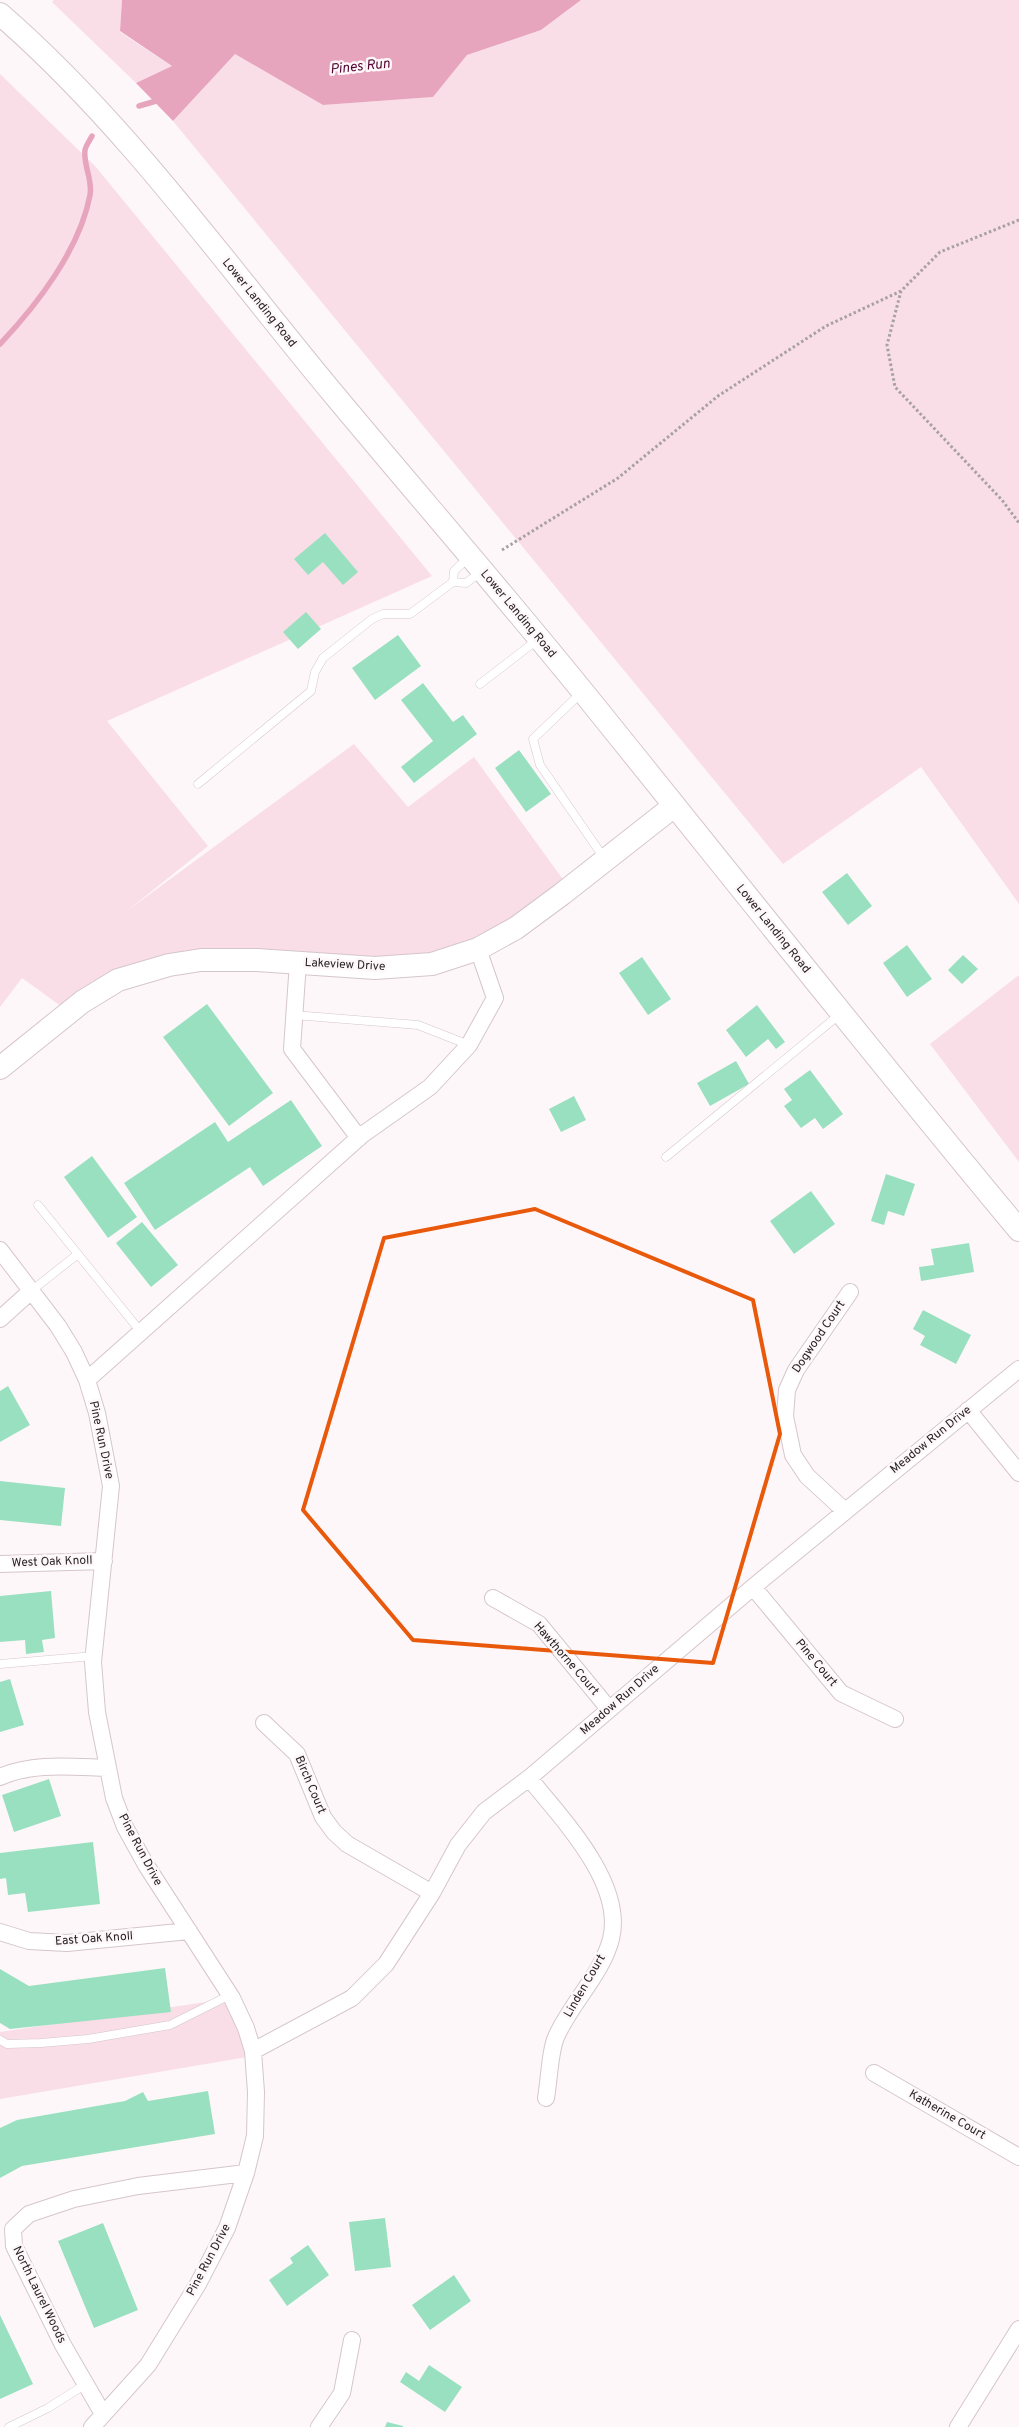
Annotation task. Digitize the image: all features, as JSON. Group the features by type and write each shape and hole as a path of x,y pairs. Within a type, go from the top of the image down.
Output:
{"main road":[{"name":"Lower Landing Road","path":"0,14 37,45 130,146 582,691 841,1013 1019,1230"},
{"name":"Lakeview Drive","path":"0,1068 82,1002 118,980 169,965 202,960 257,960 375,968 432,964 478,949 516,928 674,806"}],"street":[{"path":"86,1380 359,1138 430,1087 469,1045 495,998 478,949"},
{"path":"298,962 292,1049 359,1138"},
{"name":"Pine Run Drive","path":"0,1250 74,1352 97,1413 111,1486 94,1656 97,1712 114,1798 125,1828 146,1866 230,1995 246,2028 253,2051 256,2092 255,2136 246,2173 228,2228 198,2284 148,2365 103,2414"},
{"path":"0,1319 31,1291"},
{"name":"Dogwood Court","path":"845,1511 807,1476 793,1455 785,1416 787,1390 796,1370 850,1292"},
{"name":"Meadow Run Drive","path":"253,2051 352,1998 386,1964 432,1893 458,1845 484,1812 529,1778 753,1587 1019,1369"},
{"path":"968,1410 1019,1473"},
{"name":"West Oak Knoll","path":"0,1564 104,1560"},
{"name":"Pine Court","path":"753,1587 841,1693 895,1719"},
{"name":"Hawthorne Court","path":"493,1598 538,1624 609,1709"},
{"name":"Birch Court","path":"264,1723 297,1754 323,1817 334,1832 346,1844 432,1893"},
{"path":"0,1777 48,1766 108,1768"},
{"name":"Linden Court","path":"529,1778 585,1847 603,1881 611,1910 611,1938 598,1967 556,2036 546,2098"},
{"name":"East Oak Knoll","path":"0,1932 29,1941 67,1943 189,1931"},
{"name":"Katherine Court","path":"874,2073 1019,2157"},
{"name":"North Laurel Woods","path":"103,2414 63,2345 14,2246 13,2229 29,2214 74,2199 138,2186 246,2173"},
{"path":"958,2427 1019,2329"},
{"path":"319,2427 342,2393 352,2340"},
{"path":"92,2427 103,2414"}],"lane":[{"path":"453,582 454,571 476,564"},
{"path":"198,784 312,691 315,672 323,658 372,619 383,614 410,614 453,582 466,583 476,564"},
{"path":"480,684 539,639"},
{"path":"582,691 534,739 540,765 606,860"},
{"path":"666,1156 841,1013"},
{"path":"294,1016 418,1025 469,1045"},
{"path":"38,1205 141,1332"},
{"path":"31,1291 78,1254"},
{"path":"0,1664 94,1656"},
{"path":"0,2040 7,2044 88,2039 170,2025 230,1995"},
{"path":"9,2427 48,2408 86,2384"}],"path":[{"path":"502,550 618,478 718,396 826,326 901,291 940,252 1019,220"},
{"path":"901,291 887,345 895,387 1002,500 1019,523"}],"highlighted area":[{"path":"535,1209 753,1300 780,1434 713,1663 413,1640 303,1510 384,1238"}],"shaded area":[{"path":"54,0 122,0 120,32 172,66 136,83 52,2"},
{"path":"581,0 1019,0 1019,904 921,767 783,864 173,121 235,54 323,105 433,97 467,55 541,30"},
{"path":"0,74 95,166 432,576 107,721 208,846 127,911 354,744 408,807 474,757 562,878 562,894 432,964 201,960 65,1009 22,978 0,1007"},
{"path":"1019,975 1019,1162 930,1044"},
{"path":"227,1999 247,2057 0,2099 0,2032"}],"water":[{"path":"122,0 581,0 541,30 467,55 433,97 323,105 235,54 173,121 136,83 172,66 120,31"}],"building":[{"path":"325,533 358,572 343,585 323,562 308,575 294,559"},
{"path":"306,612 321,629 298,649 283,632"},
{"path":"398,635 421,666 375,700 352,668"},
{"path":"423,683 453,722 463,715 477,734 414,783 401,767 433,741 401,700"},
{"path":"519,750 551,794 526,812 495,768"},
{"path":"847,873 872,906 848,925 822,892"},
{"path":"907,945 932,979 907,997 883,963"},
{"path":"963,955 978,969 962,984 948,970"},
{"path":"642,957 671,999 648,1015 619,973"},
{"path":"207,1004 273,1093 229,1126 163,1037"},
{"path":"757,1005 785,1042 776,1049 768,1039 746,1057 726,1030"},
{"path":"736,1061 749,1084 710,1106 697,1083"},
{"path":"810,1070 843,1114 823,1129 815,1118 801,1128 784,1106 792,1100 784,1089"},
{"path":"574,1096 586,1120 561,1132 549,1109"},
{"path":"291,1100 322,1146 263,1186 250,1167 155,1230 124,1183 215,1122 228,1142"},
{"path":"92,1156 137,1217 108,1238 64,1177"},
{"path":"886,1174 915,1184 904,1216 888,1211 884,1225 871,1221"},
{"path":"811,1191 835,1224 794,1254 770,1221"},
{"path":"142,1222 178,1265 151,1287 116,1243"},
{"path":"969,1243 974,1272 921,1281 919,1267 934,1265 931,1249"},
{"path":"923,1310 971,1335 956,1364 920,1345 925,1336 913,1329"},
{"path":"8,1386 30,1425 0,1442 0,1391"},
{"path":"0,1481 65,1488 61,1526 0,1520"},
{"path":"51,1591 55,1638 42,1640 44,1652 26,1654 25,1640 0,1642 0,1596"},
{"path":"10,1679 24,1725 0,1732 0,1682"},
{"path":"49,1779 61,1816 14,1832 2,1795"},
{"path":"93,1842 100,1904 28,1912 25,1893 8,1895 6,1878 0,1879 0,1853"},
{"path":"165,1968 171,2012 10,2029 0,2023 0,1969 29,1986"},
{"path":"208,2091 215,2134 22,2166 0,2178 0,2128 17,2120 125,2101 143,2092 148,2101"},
{"path":"385,2218 391,2267 355,2271 349,2222"},
{"path":"103,2223 138,2310 94,2328 58,2241"},
{"path":"308,2245 329,2275 287,2306 269,2280 293,2263 290,2258"},
{"path":"454,2275 471,2301 430,2330 412,2305"},
{"path":"0,2315 33,2384 0,2399"},
{"path":"429,2365 462,2387 445,2412 400,2382 406,2372 419,2381"},
{"path":"387,2422 403,2426 403,2427 385,2427"}],"waterway":[{"name":"Pines Run","path":"139,106 163,99"},
{"name":"Pines Run","path":"0,344 42,294 67,256 77,236 85,215 91,189 85,156 86,148 92,136"}]}
